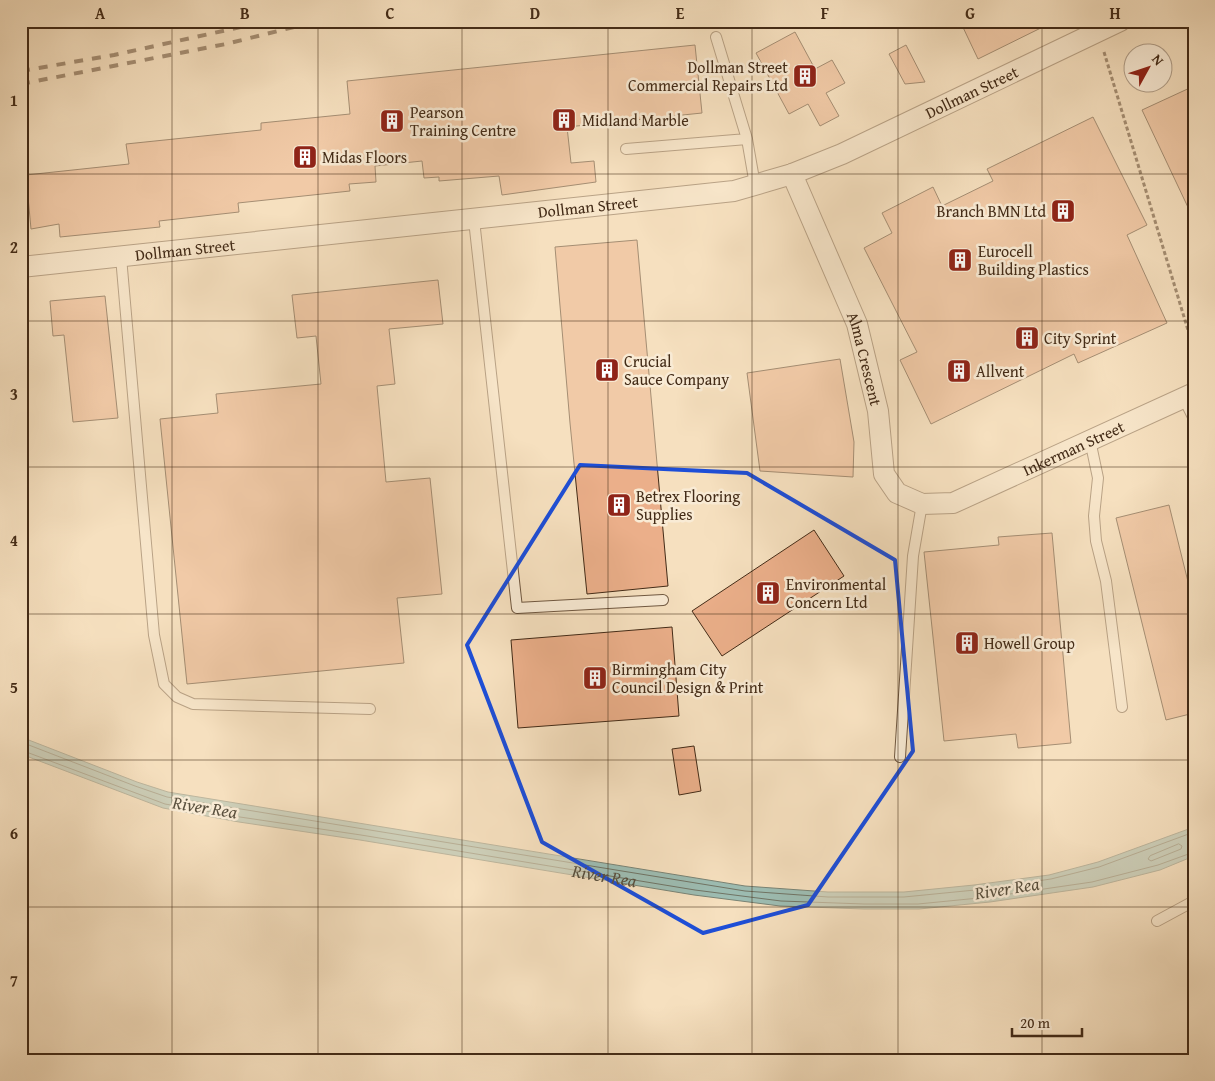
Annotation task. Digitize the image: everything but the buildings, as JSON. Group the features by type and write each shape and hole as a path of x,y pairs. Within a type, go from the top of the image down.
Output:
{"street":[{"name":"Dollman Street","path":"21,267 734,191 792,174 842,154 1120,21"},
{"name":"Alma Crescent","path":"792,174 857,324 878,411 884,474 897,493 922,504 953,503"},
{"name":"Inkerman Street","path":"953,503 1188,395"}],"lane":[{"path":"716,37 747,139 755,185"},
{"path":"626,149 747,139"},
{"path":"474,220 516,608 663,600"},
{"path":"121,257 154,635 164,684 177,697 193,704 370,709"},
{"path":"1188,395 1194,419"},
{"path":"1090,440 1098,478 1094,516 1096,541 1106,581 1122,707"},
{"path":"900,757 913,556 922,504"},
{"path":"1157,921 1194,900"}],"path":[{"path":"1098,32 1194,350"}],"highlighted area":[{"path":"580,465 747,473 895,560 913,751 808,905 703,933 542,842 467,645"}],"water":[{"name":"River Rea","path":"21,737 168,792 745,886 828,892 904,892 974,885 1049,875 1098,862 1194,827 1194,856 1160,870 1093,887 990,902 919,909 780,906 694,895 239,822 163,808 21,754"}],"railway":[{"path":"21,71 114,55 268,21"},
{"path":"21,84 226,44 318,21"}],"place":[{"name":"Dollman Street Commercial Repairs Ltd","path":"805,76"},
{"name":"Midland Marble","path":"564,120"},
{"name":"Pearson Training Centre","path":"392,121"},
{"name":"Midas Floors","path":"305,157"},
{"name":"Branch BMN Ltd","path":"1063,211"},
{"name":"Eurocell Building Plastics","path":"960,260"},
{"name":"City Sprint","path":"1027,338"},
{"name":"Crucial Sauce Company","path":"607,370"},
{"name":"Allvent","path":"959,371"},
{"name":"Betrex Flooring Supplies","path":"619,505"},
{"name":"Environmental Concern Ltd","path":"768,593"},
{"name":"Howell Group","path":"967,643"},
{"name":"Birmingham City Council Design & Print","path":"595,678"}]}
